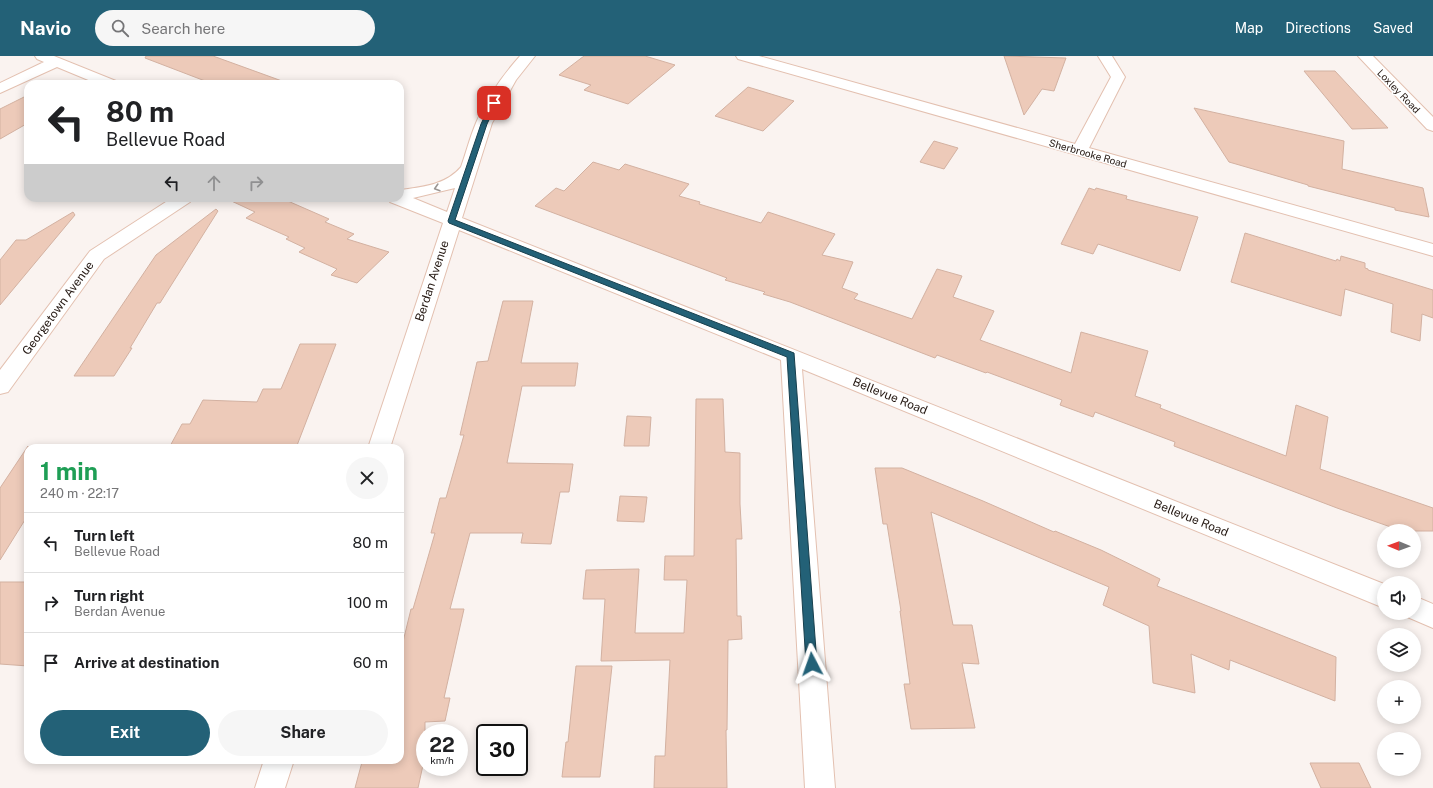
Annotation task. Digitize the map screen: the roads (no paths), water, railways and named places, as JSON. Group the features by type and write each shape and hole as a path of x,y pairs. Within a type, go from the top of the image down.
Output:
{"street":[{"path":"42,56 101,80"},
{"name":"Berdan Avenue","path":"380,444 451,221 484,124 494,103 520,64 528,56"},
{"name":"Sherbrooke Road","path":"743,56 1433,250"},
{"path":"1079,151 1118,77 1105,56"},
{"name":"Loxley Road","path":"1365,56 1433,126"},
{"path":"0,89 56,62"},
{"path":"404,194 432,189 447,184 459,179 468,169"},
{"name":"Bellevue Road","path":"404,201 1377,593"},
{"name":"Georgetown Avenue","path":"0,386 97,255 178,202"},
{"path":"791,356 820,788"},
{"path":"1421,611 1433,616"},
{"path":"270,788 278,764"}]}
